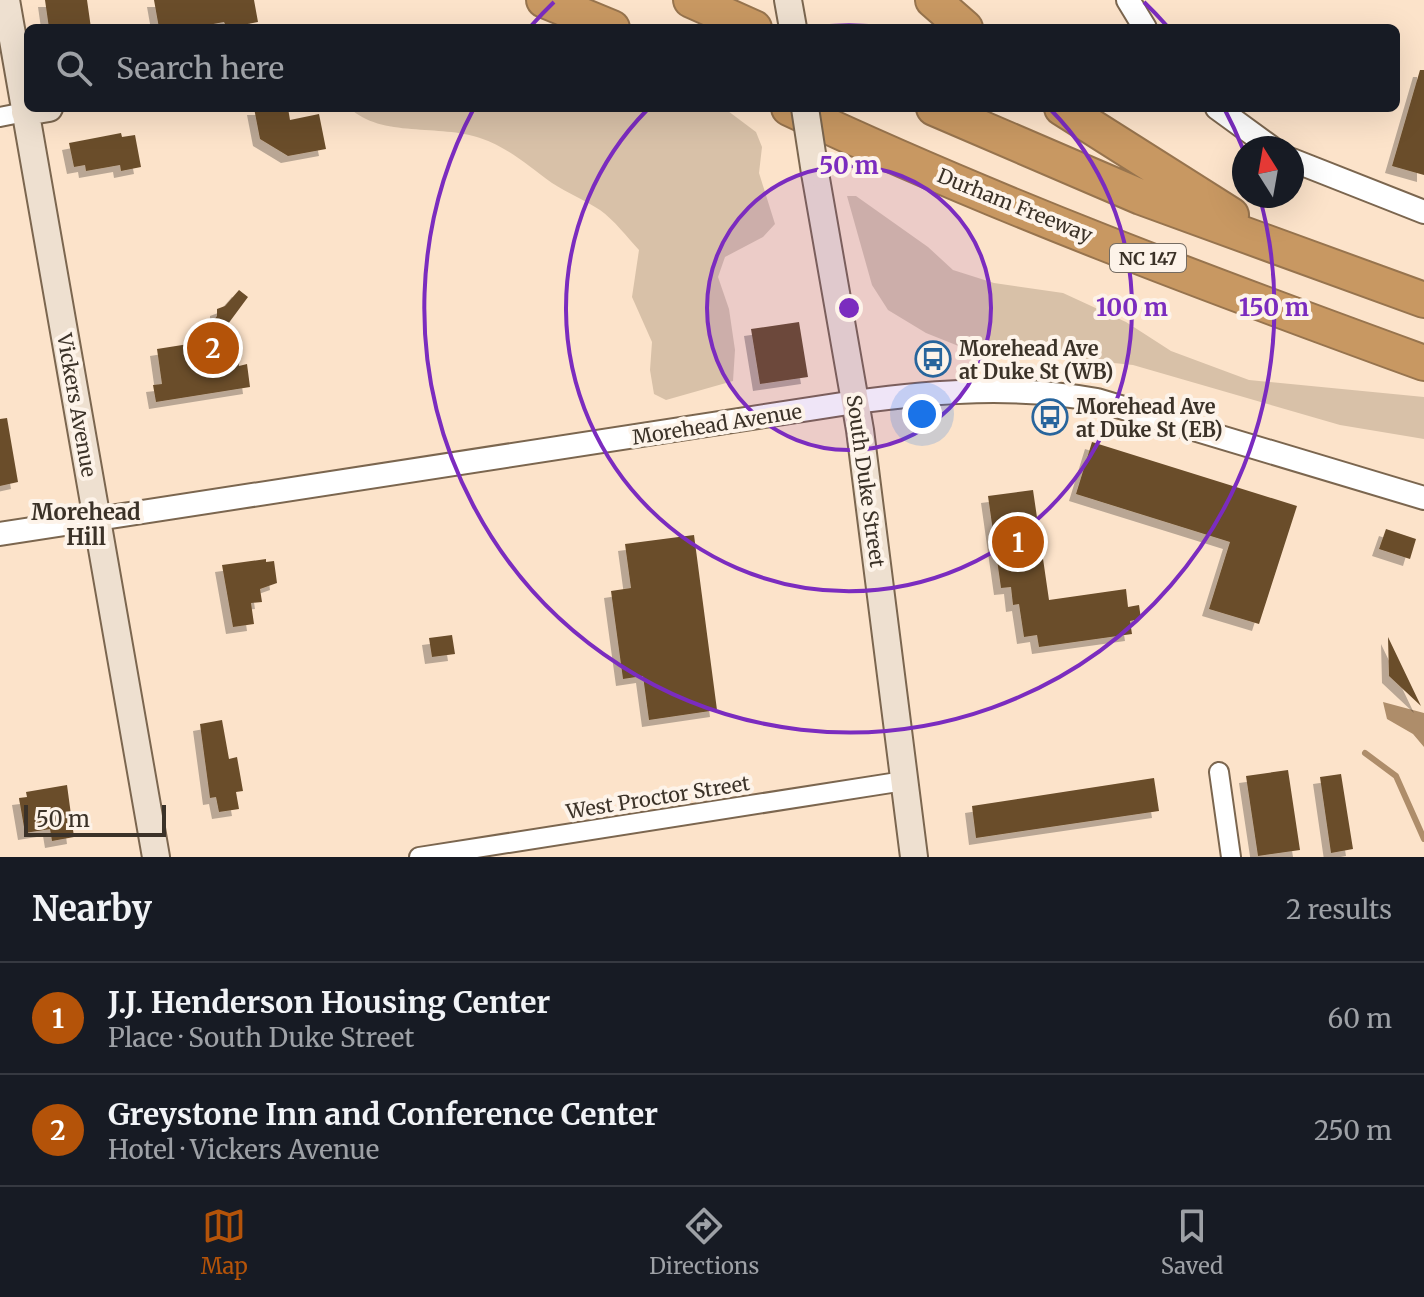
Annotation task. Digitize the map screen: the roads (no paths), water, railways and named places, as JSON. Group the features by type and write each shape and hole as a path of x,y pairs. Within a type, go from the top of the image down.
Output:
{"highway":[{"path":"544,0 602,24"},
{"path":"691,0 745,24"},
{"path":"933,0 960,24"},
{"path":"775,112 875,149"},
{"name":"Durham Freeway","path":"797,112 875,149 1127,250 1424,363"},
{"name":"NC 147","path":"943,112 1141,197 1424,300"},
{"path":"1068,112 1221,210 1342,271"}],"main road":[{"name":"Vickers Avenue","path":"6,0 24,106"},
{"path":"788,0 792,24"},
{"name":"Vickers Avenue","path":"25,112 156,857"},
{"name":"South Duke Street","path":"806,112 855,402 914,857"}],"street":[{"path":"1128,0 1143,24"},
{"path":"1222,112 1256,136"},
{"path":"1304,165 1424,212"},
{"name":"Morehead Avenue","path":"0,534 855,402 968,389 1075,396 1424,498"},
{"path":"1219,772 1231,857"},
{"name":"West Proctor Street","path":"419,857 465,854 904,781"}],"waterway":[{"path":"1365,753 1396,776 1424,839"}],"place":[{"name":"Greystone Inn and Conference Center","path":"213,348"},
{"name":"Morehead Ave at Duke St (WB)","path":"933,359"},
{"name":"Morehead Ave at Duke St (EB)","path":"1050,417"},
{"name":"J.J. Henderson Housing Center","path":"1018,542"}],"district":[{"name":"Morehead Hill","path":"86,524"}]}
